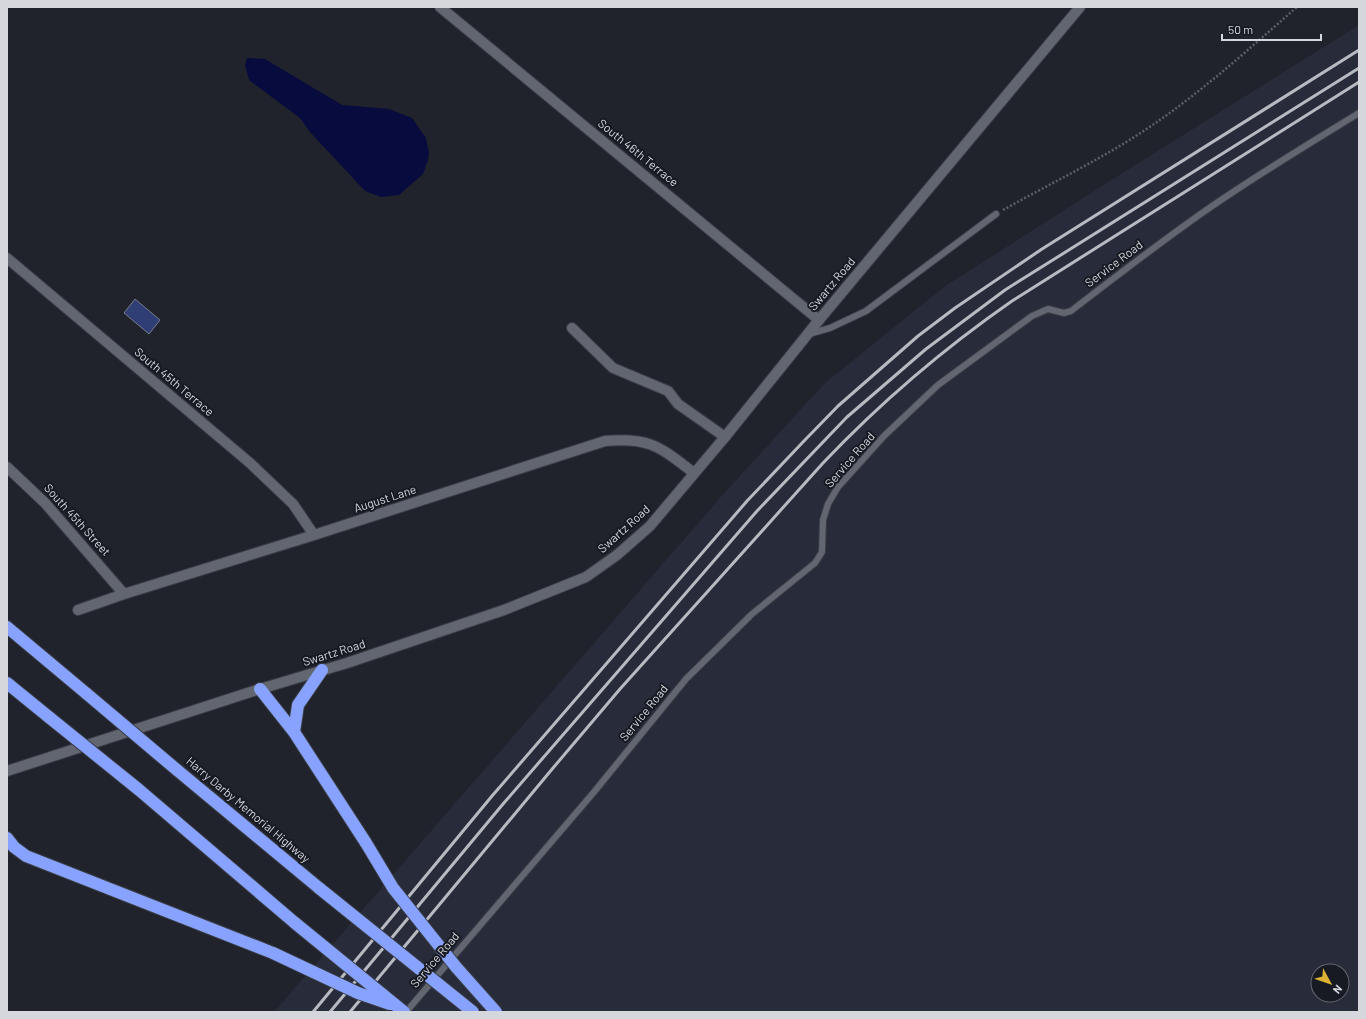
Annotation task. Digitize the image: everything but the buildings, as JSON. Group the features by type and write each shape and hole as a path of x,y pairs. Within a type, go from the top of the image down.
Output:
{"highway":[{"name":"Harry Darby Memorial Highway","path":"7,627 319,888 473,1012"},
{"path":"294,732 298,705 322,670"},
{"path":"7,683 138,789 296,923 403,1010"},
{"path":"260,689 294,732 366,843 393,888 456,967 496,1012"},
{"path":"7,838 14,847 26,856"},
{"path":"7,849 273,953 358,993 403,1010"}],"street":[{"name":"South 46th Terrace","path":"440,7 819,320"},
{"name":"Swartz Road","path":"7,771 504,610 586,577 617,555 650,526 725,437 807,334 940,177 1080,7"},
{"name":"South 45th Terrace","path":"7,258 260,472 293,504 314,535"},
{"path":"572,328 613,368 668,391 678,404 725,437"},
{"name":"August Lane","path":"78,610 124,594 605,442 630,439 653,445 670,455 694,473"},
{"name":"South 45th Street","path":"7,467 45,503 124,594"}],"lane":[{"name":"Service Road","path":"403,1010 594,792 686,679 752,614 815,563 822,552 823,520 828,504 838,487 884,436 938,385 1032,316 1048,309 1064,314 1071,311 1138,258 1204,211 1264,171 1359,113"},
{"path":"807,334 830,328 866,311 996,214"}],"path":[{"path":"996,214 1102,157 1151,126 1200,90 1297,7"}],"shaded area":[{"path":"1359,25 1359,1012 274,1012 726,491 825,383 944,287"},
{"path":"247,58 265,59 342,105 389,109 412,118 426,138 429,153 423,174 399,195 381,197 365,191 310,132 300,118 249,80 245,65"}],"railway":[{"path":"313,1012 492,796 747,501 838,406 918,336 955,308 1042,249 1359,50"},
{"path":"330,1012 503,804 757,511 847,417 926,349 1005,290 1359,68"},
{"path":"350,1012 620,689 823,463 867,419 937,357 1012,301 1359,82"}]}
